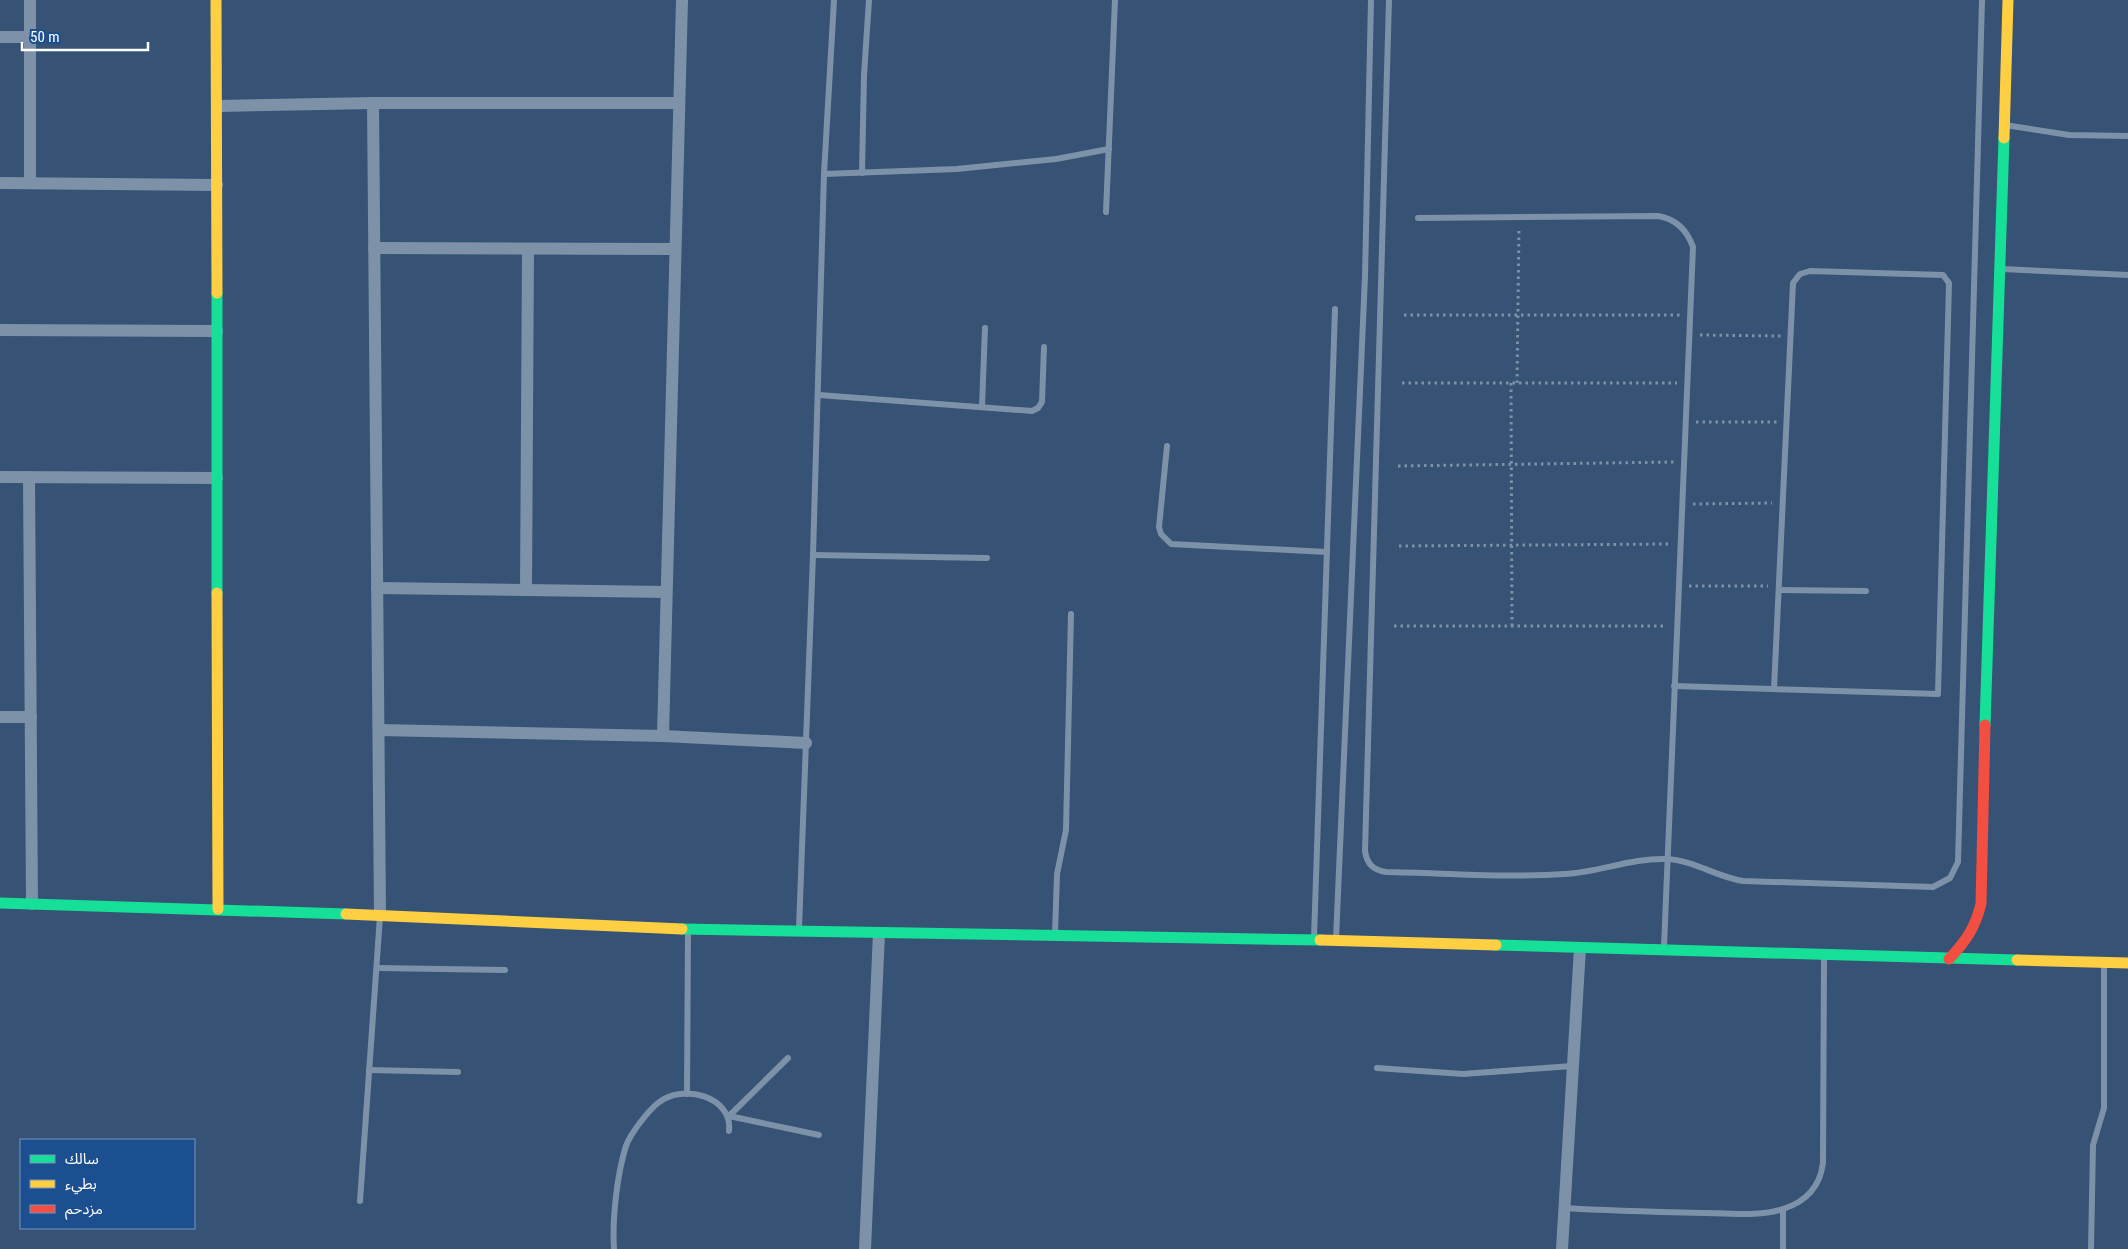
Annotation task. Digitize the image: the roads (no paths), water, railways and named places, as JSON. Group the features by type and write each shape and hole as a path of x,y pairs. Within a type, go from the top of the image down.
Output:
{"street":[{"path":"30,0 30,183"},
{"path":"216,0 218,909"},
{"path":"663,736 682,0"},
{"path":"1949,959 1967,940 1973,928 1978,916 1982,891 1983,772 2008,0"},
{"path":"0,37 30,37"},
{"path":"217,106 373,103 679,103"},
{"path":"373,103 380,915"},
{"path":"0,183 217,185"},
{"path":"374,248 675,249"},
{"path":"526,590 528,249"},
{"path":"0,330 217,331"},
{"path":"0,477 217,478"},
{"path":"29,478 32,904"},
{"path":"377,588 666,592"},
{"path":"0,717 31,717"},
{"path":"378,730 663,736 806,743"},
{"path":"0,903 380,915 688,929 1336,940 2128,964"},
{"path":"865,1249 879,933"},
{"path":"1562,1249 1580,948"}],"lane":[{"path":"799,932 819,395 824,174 834,0"},
{"path":"862,173 864,75 869,0"},
{"path":"1106,212 1115,0"},
{"path":"1336,940 1365,276 1371,0"},
{"path":"1389,0 1366,858 1374,868 1386,872 1546,875 1582,872 1640,861 1666,859 1697,865 1726,878 1751,882 1933,887 1950,878 1956,868 1982,0"},
{"path":"2004,124 2069,135 2128,136"},
{"path":"824,174 957,169 1056,159 1109,149"},
{"path":"1418,218 1650,216 1673,220 1686,231 1693,247 1666,859 1664,950"},
{"path":"1999,269 2128,275"},
{"path":"1674,686 1938,694 1948,279 1946,276 1940,274 1805,272 1796,278 1791,288 1774,689"},
{"path":"1314,940 1335,309"},
{"path":"982,407 985,328"},
{"path":"819,395 1028,411 1038,408 1042,402 1044,347"},
{"path":"1166,446 1159,527 1161,534 1171,544 1327,552"},
{"path":"813,555 987,558"},
{"path":"1779,588 1866,591"},
{"path":"1055,936 1057,874 1066,830 1071,614"},
{"path":"360,1201 380,915"},
{"path":"687,1094 688,929"},
{"path":"1564,1208 1609,1211 1752,1214 1783,1209 1810,1194 1815,1188 1822,1172 1824,955"},
{"path":"2090,1249 2093,1145 2104,1108 2104,963"},
{"path":"377,968 505,970"},
{"path":"729,1131 729,1116 788,1058"},
{"path":"1377,1068 1463,1074 1572,1066"},
{"path":"370,1070 458,1072"},
{"path":"614,1249 615,1209 627,1145 631,1136 660,1101 687,1094 700,1095 719,1104 729,1116 819,1135"},
{"path":"1783,1209 1783,1249"}]}
